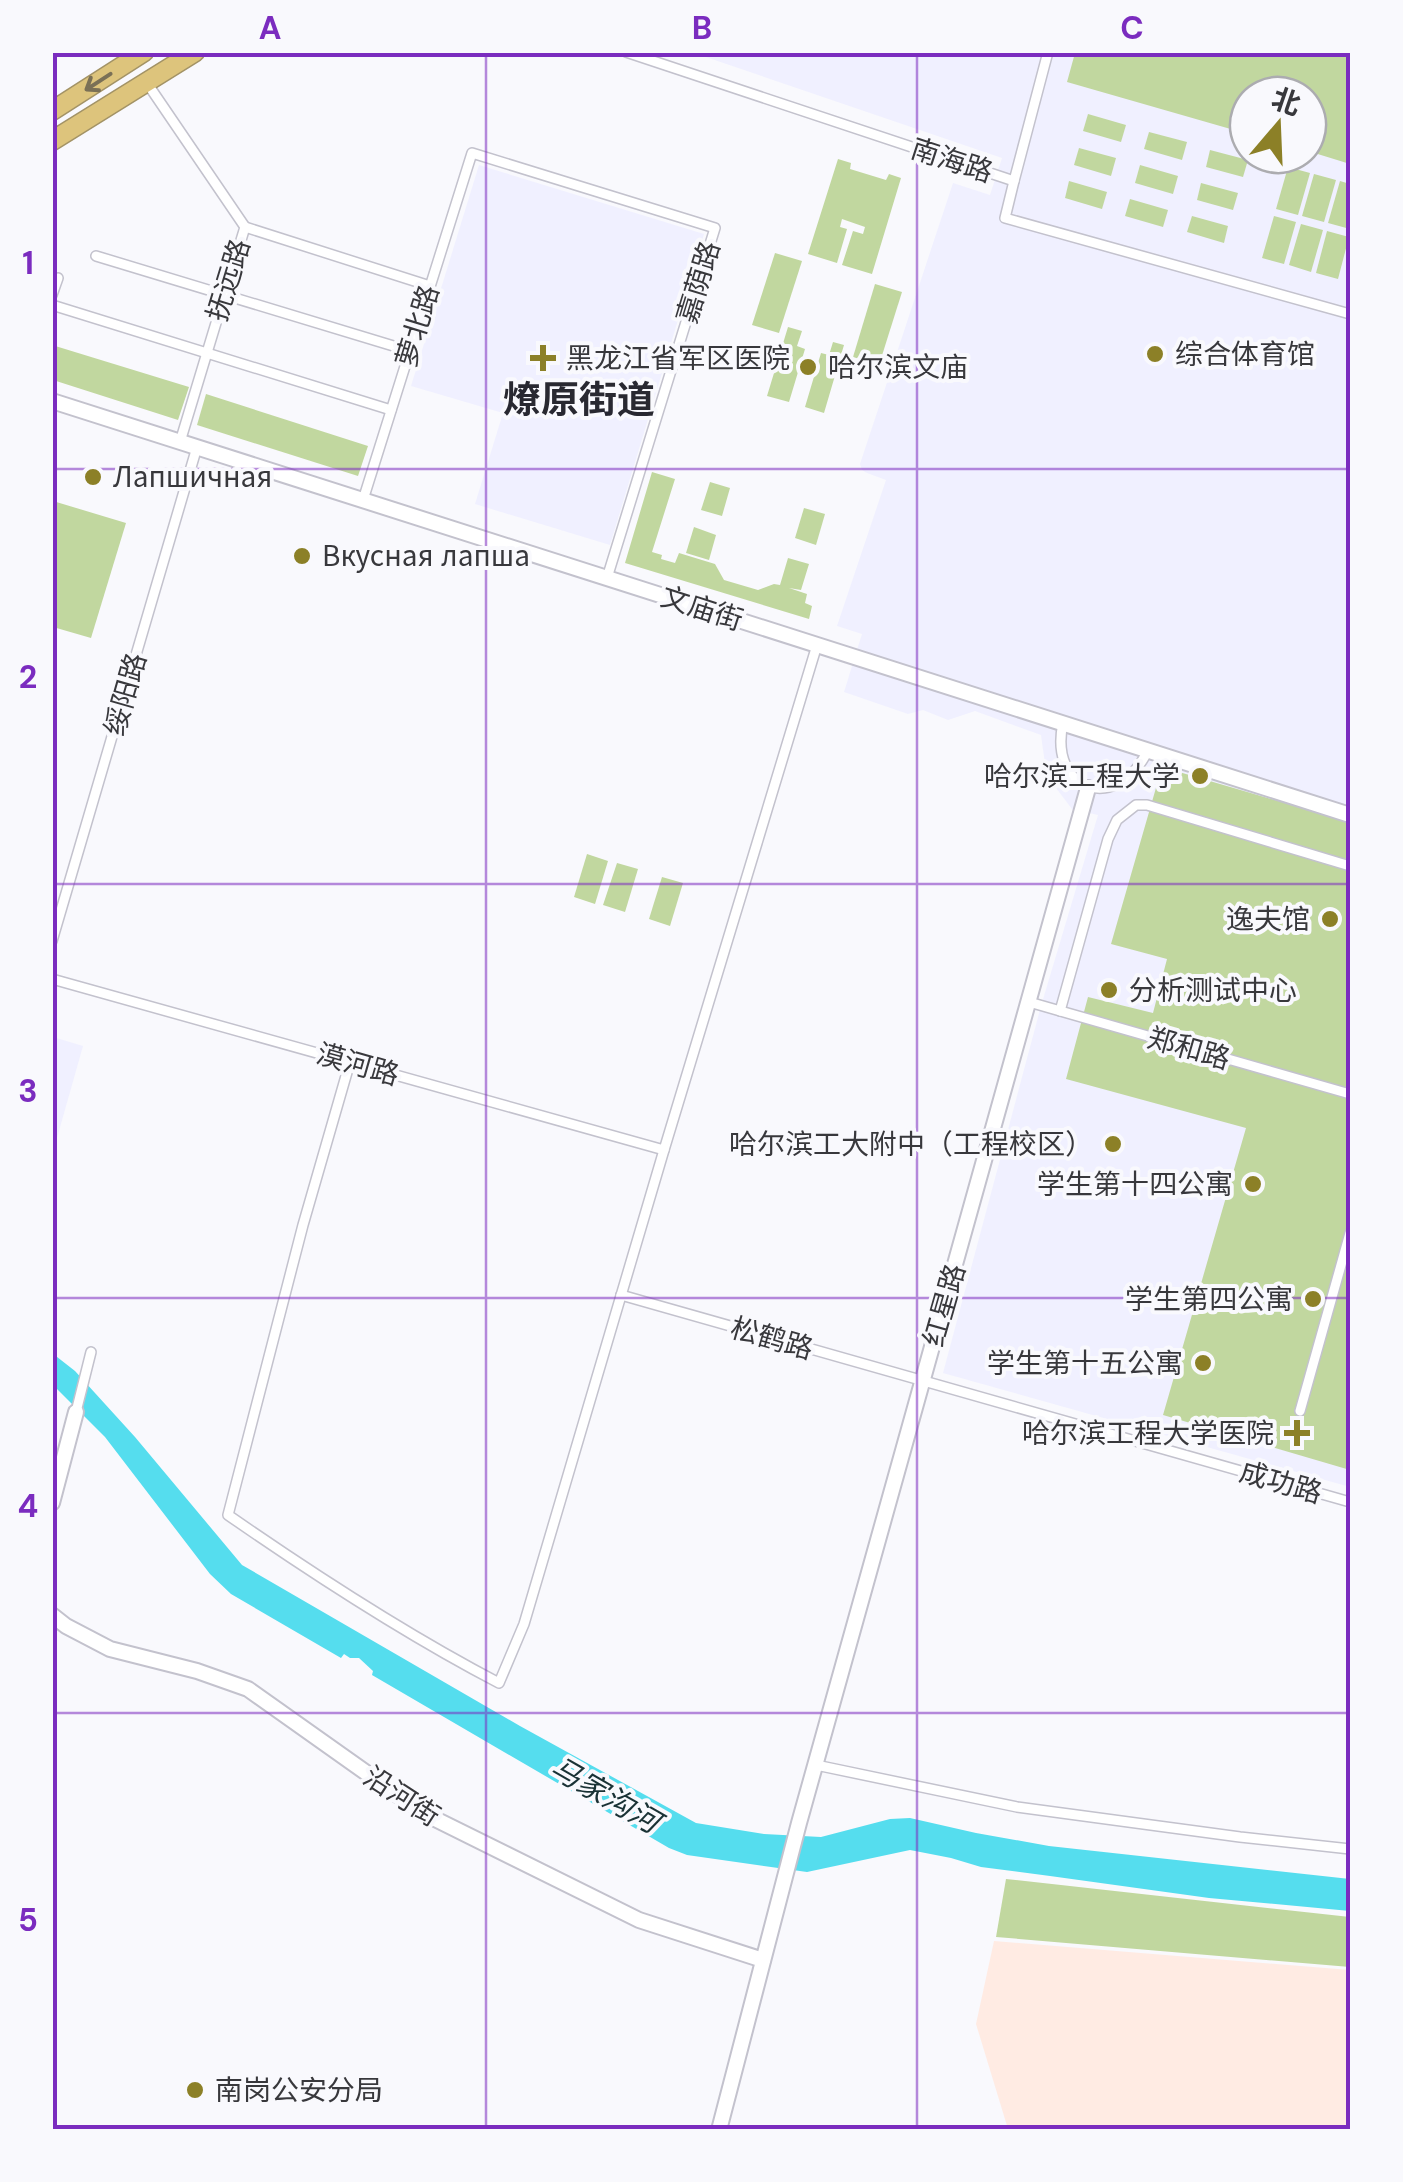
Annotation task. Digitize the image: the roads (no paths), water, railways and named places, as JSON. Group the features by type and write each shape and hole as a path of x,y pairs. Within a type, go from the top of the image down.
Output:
{"highway":[{"path":"52,111 144,52"},
{"path":"52,141 195,52"}],"main road":[{"name":"文庙街","path":"52,401 1350,815"},
{"name":"红星路","path":"720,2130 799,1823 1088,788"},
{"path":"52,1503 58,1455 76,1412"},
{"name":"沿河街","path":"52,1614 66,1626 110,1649 248,1689 423,1814 638,1920 763,1960"}],"street":[{"name":"南海路","path":"626,52 1014,181 1005,218 1350,314"},
{"path":"1014,181 1048,52"},
{"name":"抚远路","path":"147,83 245,227 180,442"},
{"name":"萝北路","path":"363,500 472,153"},
{"name":"嘉荫路","path":"472,153 715,228 608,578"},
{"path":"245,227 430,286"},
{"path":"96,256 410,351"},
{"path":"52,295 58,278"},
{"path":"52,305 391,410"},
{"name":"绥阳路","path":"52,941 197,447"},
{"path":"350,1062 228,1515 302,1567 434,1649 500,1683 524,1624 817,644"},
{"path":"1063,723 1059,740 1062,760 1088,788 1114,787 1132,776 1148,750"},
{"path":"1060,1011 1108,839 1117,820 1136,805 1147,805 1350,866"},
{"name":"漠河路","path":"52,978 664,1150"},
{"name":"郑和路","path":"1028,1002 1350,1094"},
{"path":"1300,1411 1350,1233"},
{"name":"松鹤路","path":"621,1295 922,1381"},
{"path":"76,1412 91,1352"},
{"name":"成功路","path":"922,1381 1350,1502"},
{"path":"816,1765 1016,1806 1350,1849"}],"water":[{"name":"马家沟河","path":"52,1353 75,1371 135,1437 242,1565 696,1823 764,1834 821,1837 890,1819 910,1818 1049,1846 1350,1879 1350,1911 1209,1898 981,1867 910,1850 807,1872 687,1855 669,1848 372,1675 373,1671 359,1658 344,1654 341,1658 231,1594 210,1574 105,1437 53,1385"}],"place":[{"name":"综合体育馆","path":"1155,354"},
{"name":"黑龙江省军区医院","path":"543,358"},
{"name":"哈尔滨文庙","path":"808,367"},
{"name":"Лапшичная","path":"93,477"},
{"name":"Вкусная лапша","path":"302,556"},
{"name":"哈尔滨工程大学","path":"1200,776"},
{"name":"逸夫馆","path":"1330,919"},
{"name":"分析测试中心","path":"1109,990"},
{"name":"哈尔滨工大附中（工程校区）","path":"1113,1144"},
{"name":"学生第十四公寓","path":"1253,1184"},
{"name":"学生第四公寓","path":"1313,1299"},
{"name":"学生第十五公寓","path":"1203,1363"},
{"name":"哈尔滨工程大学医院","path":"1297,1433"},
{"name":"南岗公安分局","path":"195,2090"}],"district":[{"name":"燎原街道","path":"579,400"}]}
